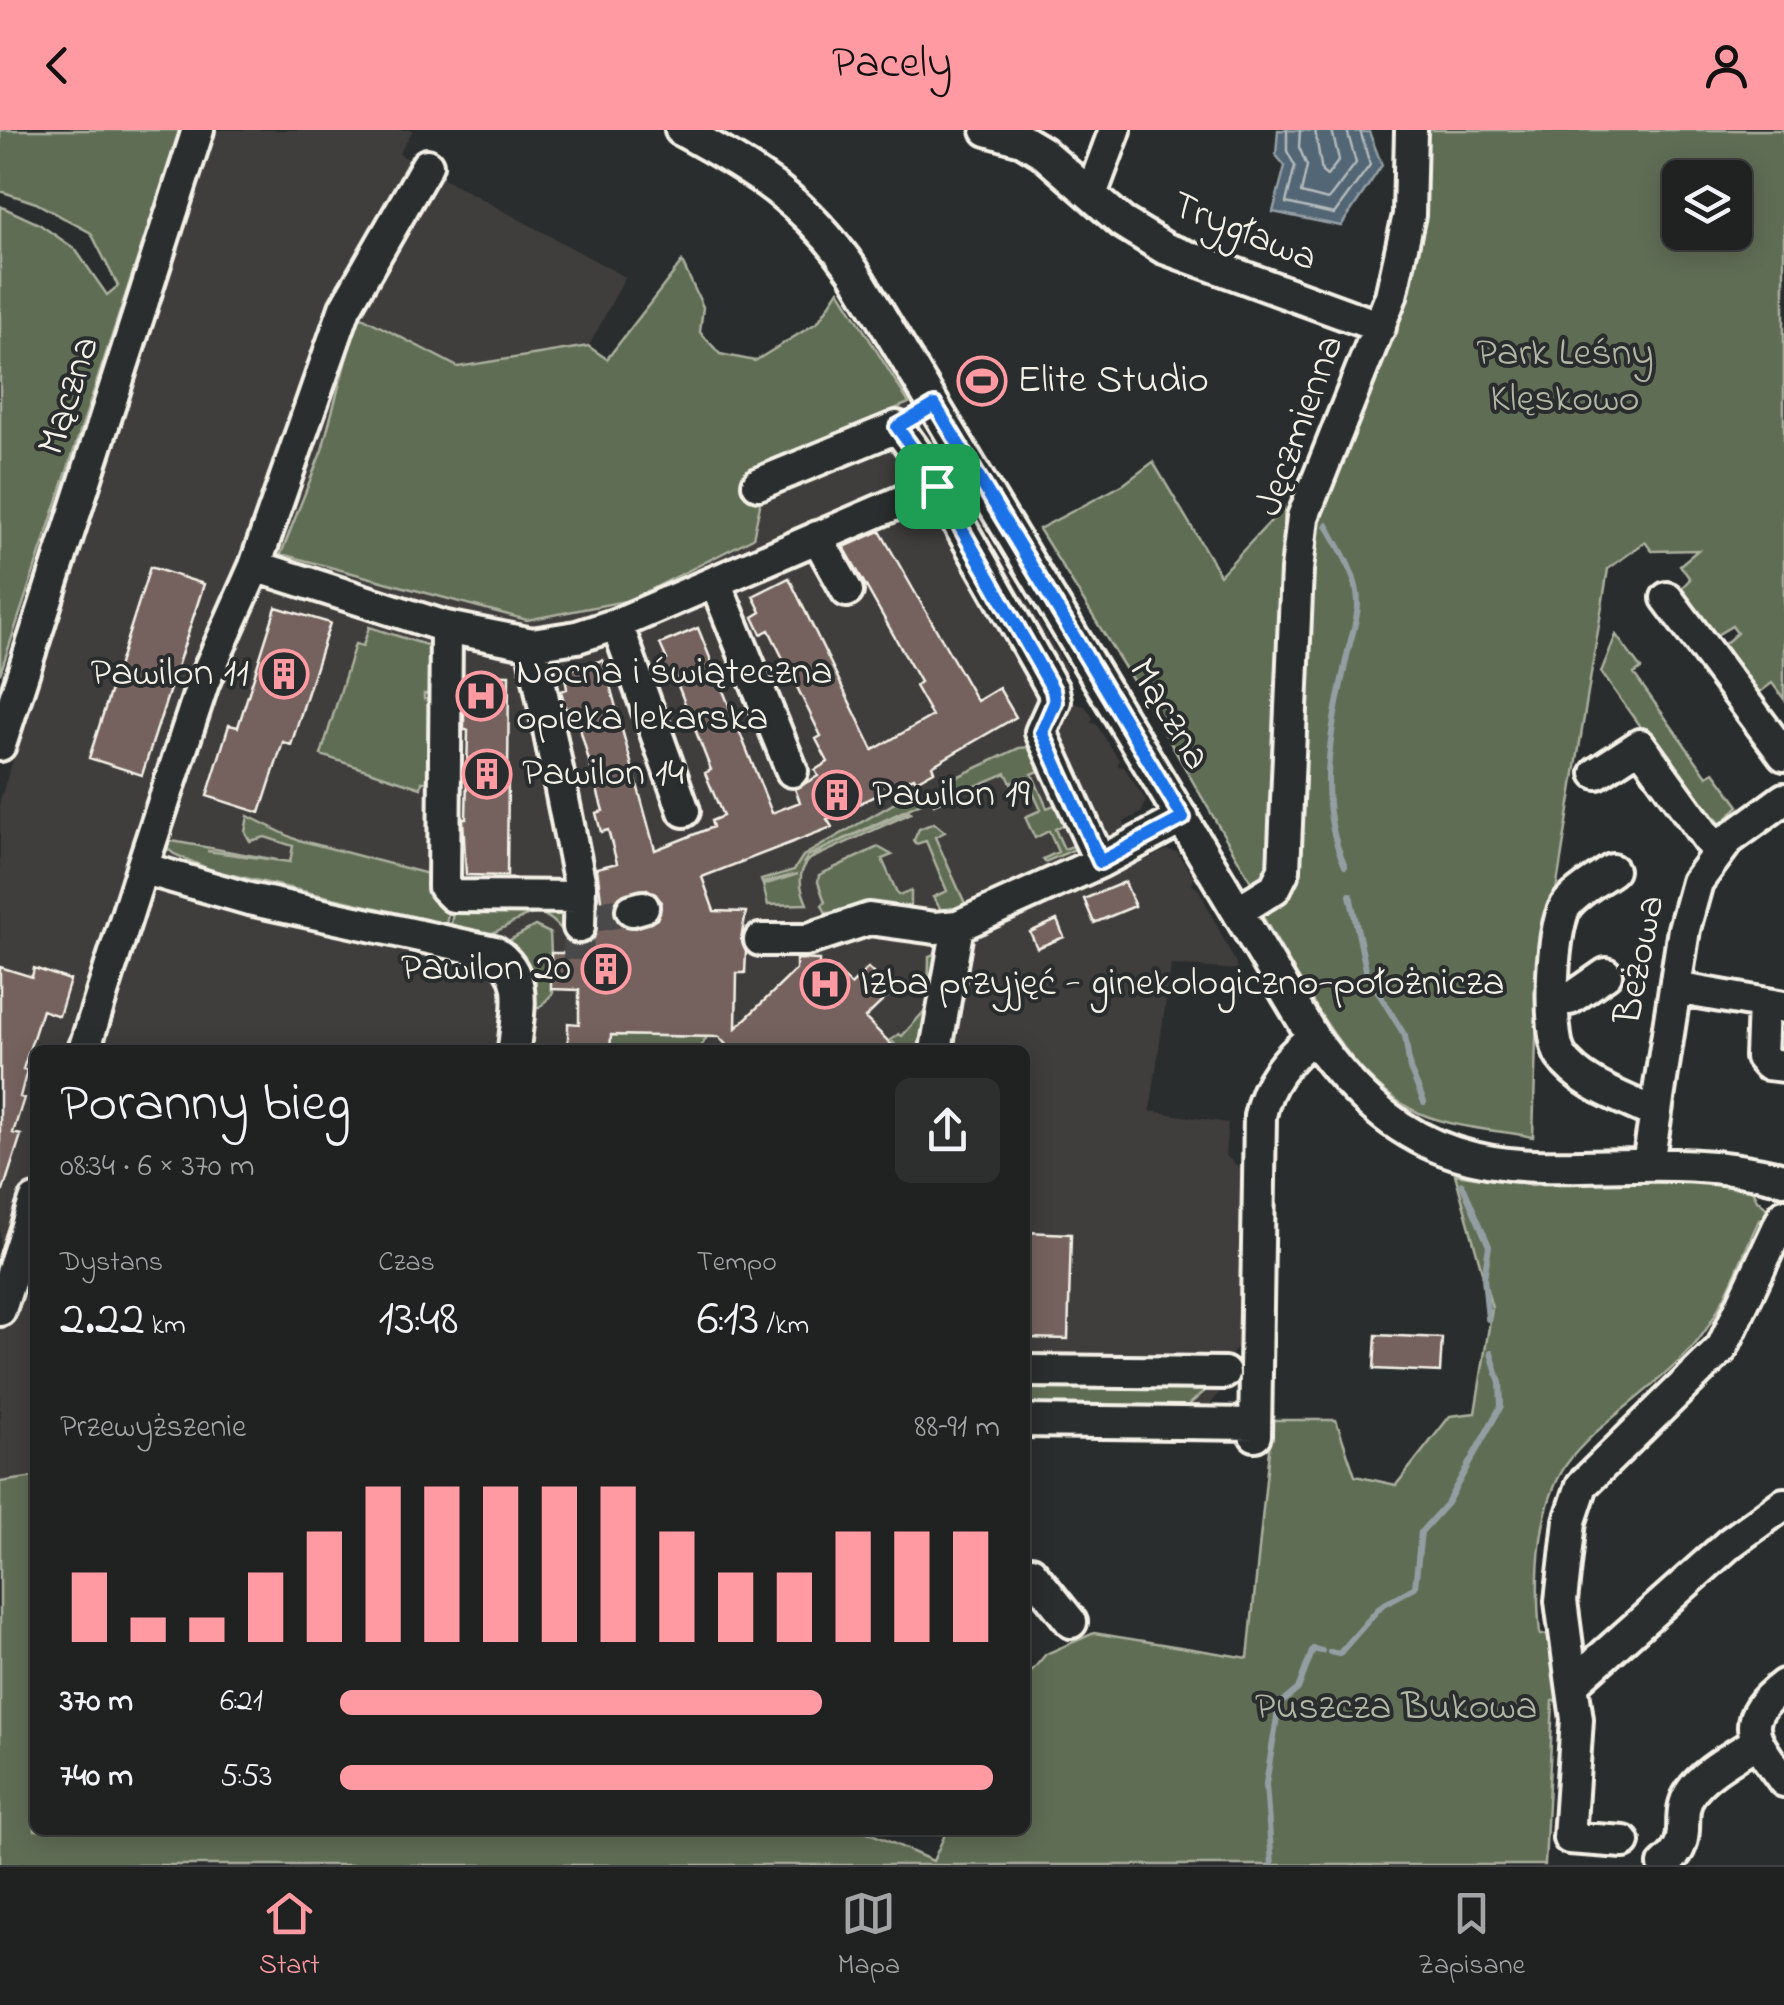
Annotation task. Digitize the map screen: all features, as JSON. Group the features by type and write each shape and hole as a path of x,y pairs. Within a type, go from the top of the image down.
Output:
{"street":[{"name":"Mączna","path":"0,744 198,130"},
{"name":"Mączna","path":"681,130 748,166 813,220 854,272 1313,1037 1342,1076 1373,1107 1422,1139 1460,1156 1510,1167 1648,1164 1736,1168 1784,1178"},
{"name":"Trygława","path":"987,130 1022,140 1092,192 1122,222 1164,248 1380,328"},
{"path":"1092,192 1115,130"},
{"name":"Jęczmienna","path":"1238,911 1275,888 1284,870 1297,570 1303,517 1380,328 1404,250 1411,130"},
{"path":"86,1045 203,683 255,566 345,308 427,165"},
{"path":"758,484 897,427 935,405"},
{"path":"897,427 937,486 1061,698 1042,732 1100,862"},
{"path":"255,566 446,627 532,644 577,637 617,624 937,486"},
{"path":"817,537 847,591"},
{"path":"715,582 792,771"},
{"path":"1667,598 1784,755"},
{"path":"617,624 684,811"},
{"path":"446,627 444,887 454,896 582,915 532,644"},
{"path":"1597,773 1640,745 1717,852"},
{"name":"Beżowa","path":"1648,1164 1688,906 1697,882 1717,852 1784,799"},
{"path":"760,940 806,940 869,919 936,928 958,926 1100,862 1183,818"},
{"path":"142,868 249,899 494,952 512,966 519,982 514,1045"},
{"name":"Beżowa","path":"1612,870 1565,904 1557,936 1553,1034 1562,1058 1583,1077 1654,1113"},
{"path":"937,1045 958,926"},
{"path":"1555,996 1570,999 1606,974"},
{"path":"1675,988 1774,1006 1761,1057 1767,1064 1784,1066"},
{"path":"1030,1421 1255,1430 1260,1116 1270,1084 1284,1064 1313,1037"},
{"path":"1624,1842 1568,1838 1577,1719 1561,1601 1570,1522 1582,1485 1722,1348 1784,1215"},
{"path":"0,1310 30,1217"},
{"path":"1030,1371 1224,1372"},
{"path":"1572,1684 1730,1542 1784,1504"},
{"path":"1030,1572 1071,1622"},
{"path":"1784,1686 1754,1714 1756,1742 1784,1781"},
{"path":"1664,1865 1682,1845 1685,1804 1691,1791 1756,1742"}],"shaded area":[{"path":"217,130 413,130 399,154 625,277 589,346 686,418 872,342 1067,669 1062,686 1073,703 1085,706 1093,718 1091,723 1096,724 1119,760 1118,766 1124,767 1146,801 1142,812 1124,822 1127,828 1146,860 1166,850 1177,852 1239,970 1171,965 1150,1111 1228,1123 1225,1155 1240,1169 1240,1345 1225,1361 1222,1389 1204,1413 1030,1410 1030,1045 30,1045 30,1494 0,1484 0,800"}],"green space":[{"path":"0,130 180,130 0,674 0,206 39,224 75,249 107,295 118,286 91,233 36,203 0,191"},
{"name":"Park Leśny Klęskowo","path":"1423,130 1784,130 1784,699 1772,683 1756,695 1721,647 1737,633 1732,626 1713,637 1680,590 1690,579 1680,565 1698,550 1652,551 1645,542 1608,569 1537,1008 1533,1137 1446,1122 1393,1098 1348,1053 1328,1026 1261,914 1270,900 1304,556 1391,317"},
{"path":"682,262 703,307 700,332 720,354 755,361 818,322 839,290 909,403 751,469 760,505 753,538 630,600 527,620 281,554 322,450 358,315 458,367 588,346 607,359"},
{"path":"1153,462 1220,575 1284,507 1288,653 1276,871 1254,887 1039,529 1124,484"},
{"path":"369,627 439,649 438,693 424,694 424,699 438,700 437,782 422,782 421,788 321,755 355,644 363,646"},
{"path":"1616,635 1641,669 1634,674 1707,776 1714,772 1739,806 1721,824 1715,817 1708,822 1601,672"},
{"path":"1030,747 1048,767 1032,774 1047,808 1062,802 1070,822 1055,829 1064,849 1079,844 1080,847 1045,862 1043,859 1058,852 1049,831 1035,838 1025,817 1041,810 1026,777 1011,783 1006,773 934,804 929,790 1019,748"},
{"path":"919,789 921,803 826,848 911,813 810,859 801,881 807,904 768,905 763,885 798,874 762,883 761,880 794,870 803,856"},
{"path":"248,816 295,839 436,876 450,904 446,924 211,870 174,854 162,844 172,841 277,860 207,851 290,862 293,846 265,837 250,841 245,832"},
{"path":"934,823 945,832 935,837 968,910 943,913 933,897 947,891 926,841 916,844 914,840 919,829"},
{"path":"878,847 892,855 882,859 898,895 911,891 911,904 905,910 826,913 819,875"},
{"path":"557,903 571,916 570,941 550,918 541,914 524,917 490,934 451,925 454,904"},
{"path":"535,926 550,933 553,993 539,1008 535,1008 536,976 510,940"},
{"path":"944,950 928,1045 896,1045 891,1040 902,1036 928,1007 929,956"},
{"path":"611,1035 707,1037 702,1045 610,1045"},
{"name":"Puszcza Bukowa","path":"1455,1174 1531,1185 1680,1178 1750,1186 1757,1200 1771,1212 1771,1225 1759,1220 1721,1304 1702,1335 1677,1363 1586,1442 1560,1475 1551,1495 1538,1566 1540,1635 1555,1634 1566,1699 1553,1701 1545,1865 0,1865 0,1482 30,1478 30,1835 874,1835 933,1861 945,1835 1030,1835 1030,1673 1046,1654 1094,1633 1248,1658 1272,1420 1336,1420 1355,1476 1396,1485 1450,1416 1475,1413 1492,1308"},
{"path":"1030,1385 1212,1385 1185,1408 1030,1410"}],"water":[{"path":"1278,130 1369,132 1382,165 1341,226 1273,212 1285,166 1276,155"}],"building":[{"path":"880,531 977,701 999,688 1016,717 932,766 934,771 916,781 914,777 827,819 832,827 702,877 714,911 746,912 741,939 746,952 745,973 737,973 736,1028 796,970 796,959 819,960 819,985 836,969 851,985 868,968 892,992 865,1018 892,1045 726,1045 719,1037 611,1035 610,1045 568,1045 568,1023 579,1024 579,990 551,989 551,953 570,953 573,944 587,944 594,938 598,911 602,908 597,868 617,863 608,830 601,832 596,813 603,811 574,707 566,709 561,691 567,689 564,671 603,660 655,850 713,827 711,821 723,816 705,773 711,770 675,678 666,682 659,664 667,660 660,644 698,628 772,813 800,802 795,789 818,776 815,770 828,762 816,739 821,736 769,630 761,634 753,617 761,612 753,596 789,578 873,750 932,716 915,686 920,682 844,547","holes":["647,889 661,901 657,919 636,928 620,924 614,914 618,898"]},
{"path":"150,567 204,584 142,775 89,758"},
{"name":"Pawilon 11","path":"276,607 330,623 291,745 283,742 260,813 207,796 229,725 238,727"},
{"name":"Pawilon 14","path":"468,674 509,675 507,876 466,875 463,819 468,730 464,730 464,710 468,710"},
{"path":"1125,882 1135,906 1094,923 1084,899"},
{"path":"1057,920 1064,937 1037,948 1030,932"},
{"path":"0,967 32,977 34,968 70,980 59,1016 42,1010 30,1045 23,1069 27,1070 20,1097 24,1098 13,1133 21,1135 0,1191"},
{"path":"1030,1232 1071,1234 1068,1339 1030,1338"},
{"path":"1376,1335 1442,1338 1440,1372 1374,1369"}],"waterway":[{"path":"1327,525 1352,573 1358,603 1329,762 1330,814 1345,866"},
{"path":"1350,895 1367,974 1405,1036 1410,1069 1424,1102"},
{"path":"1462,1184 1489,1246 1484,1278 1488,1319"},
{"path":"1330,1652 1339,1654 1381,1606 1415,1587 1421,1532 1447,1503 1501,1406 1500,1383 1491,1353"},
{"path":"1272,1865 1266,1784 1279,1705 1298,1689 1313,1649 1322,1651"}],"tunnel":[{"path":"588,918 632,910"},
{"path":"578,960 579,927"}],"place":[{"name":"Elite Studio","path":"982,381"},
{"name":"Pawilon 11","path":"284,674"},
{"name":"Nocna i świąteczna opieka lekarska","path":"481,696"},
{"name":"Pawilon 14","path":"487,774"},
{"name":"Pawilon 19","path":"837,795"},
{"name":"Pawilon 20","path":"606,969"},
{"name":"Izba przyjęć - ginekologiczno-położnicza","path":"825,984"}],"route":[{"path":"935,405 1183,818 1100,862 1042,732 1055,702 1053,690 937,486 897,427 935,405"}]}
